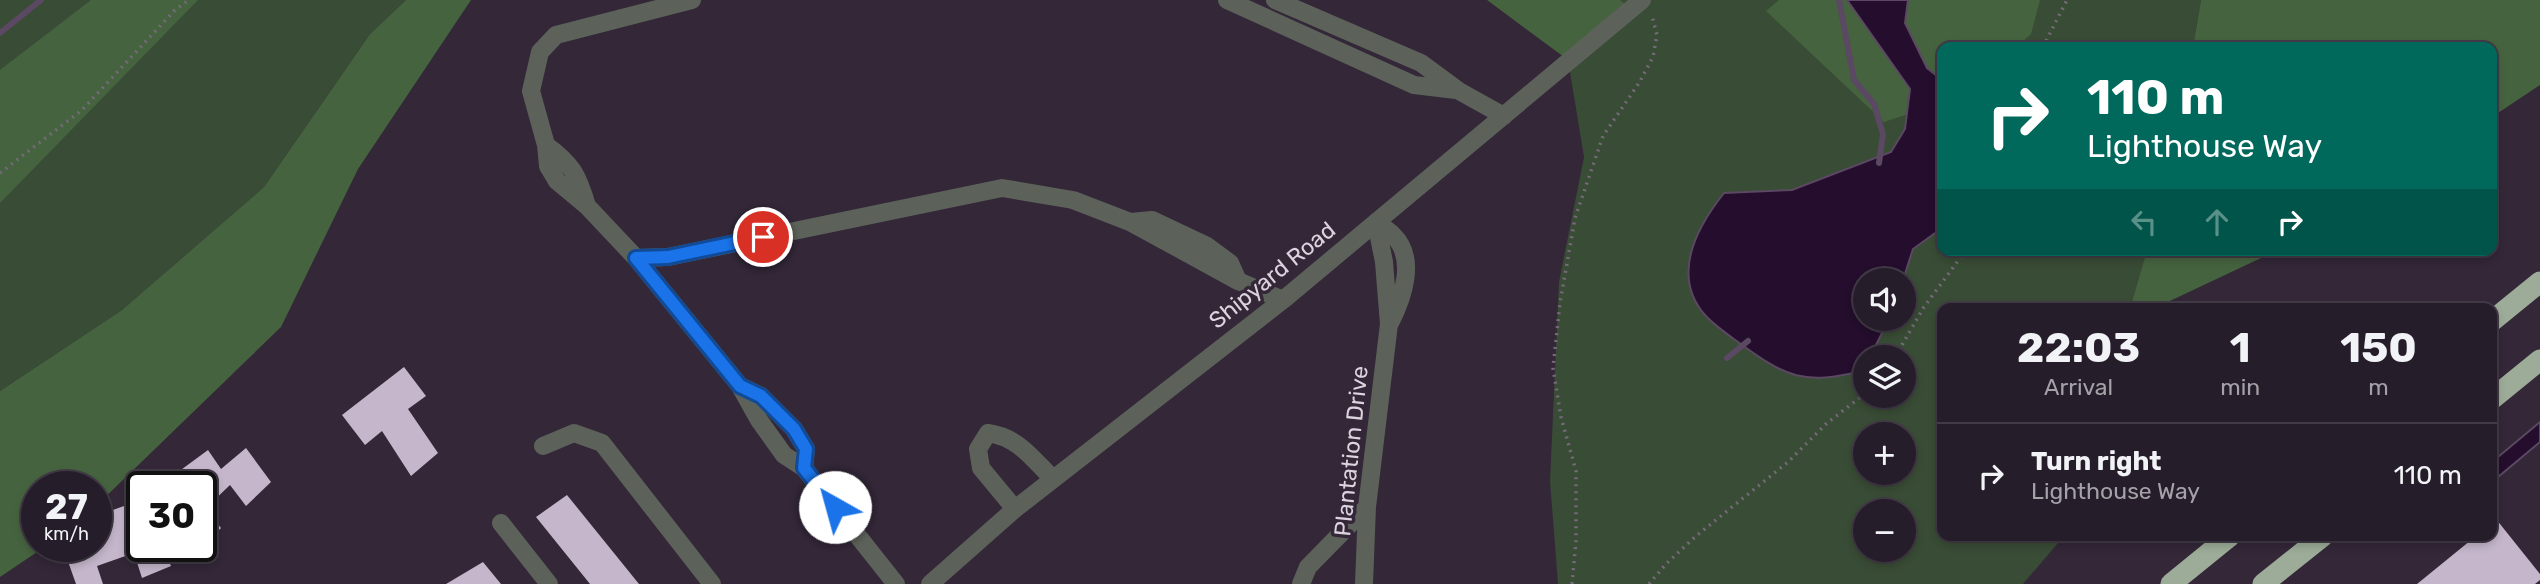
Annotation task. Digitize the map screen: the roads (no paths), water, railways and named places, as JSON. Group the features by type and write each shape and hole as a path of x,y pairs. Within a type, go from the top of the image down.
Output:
{"highway":[{"path":"2497,317 2540,282"},
{"path":"2497,395 2540,360"},
{"path":"2171,584 2224,541"},
{"path":"2263,584 2317,541"}],"street":[{"path":"692,0 556,35 540,52 531,91 546,145 565,159 580,183 586,206 636,258 740,386 759,419 785,455 804,468 897,584"},
{"path":"1227,0 1414,85 1459,91"},
{"path":"1275,0 1421,63 1459,91 1504,116"},
{"name":"Shipyard Road","path":"930,584 1015,509 1283,300 1504,116 1646,6"},
{"path":"1289,29 1298,10"},
{"path":"636,258 668,257 1002,188 1073,200 1130,222 1238,281 1283,300"},
{"name":"Plantation Drive","path":"1364,584 1367,507 1389,324 1384,262 1376,222"},
{"path":"542,446 574,433 602,443 712,584"},
{"path":"1015,509 981,468 978,449 988,433 1004,435 1020,444 1053,479"},
{"path":"1301,584 1308,567 1367,507"},
{"path":"500,523 549,584"}],"waterway":[{"path":"0,33 41,0"},
{"path":"1839,0 1854,80 1874,104 1883,134 1879,163"},
{"path":"1727,358 1748,341"}]}
